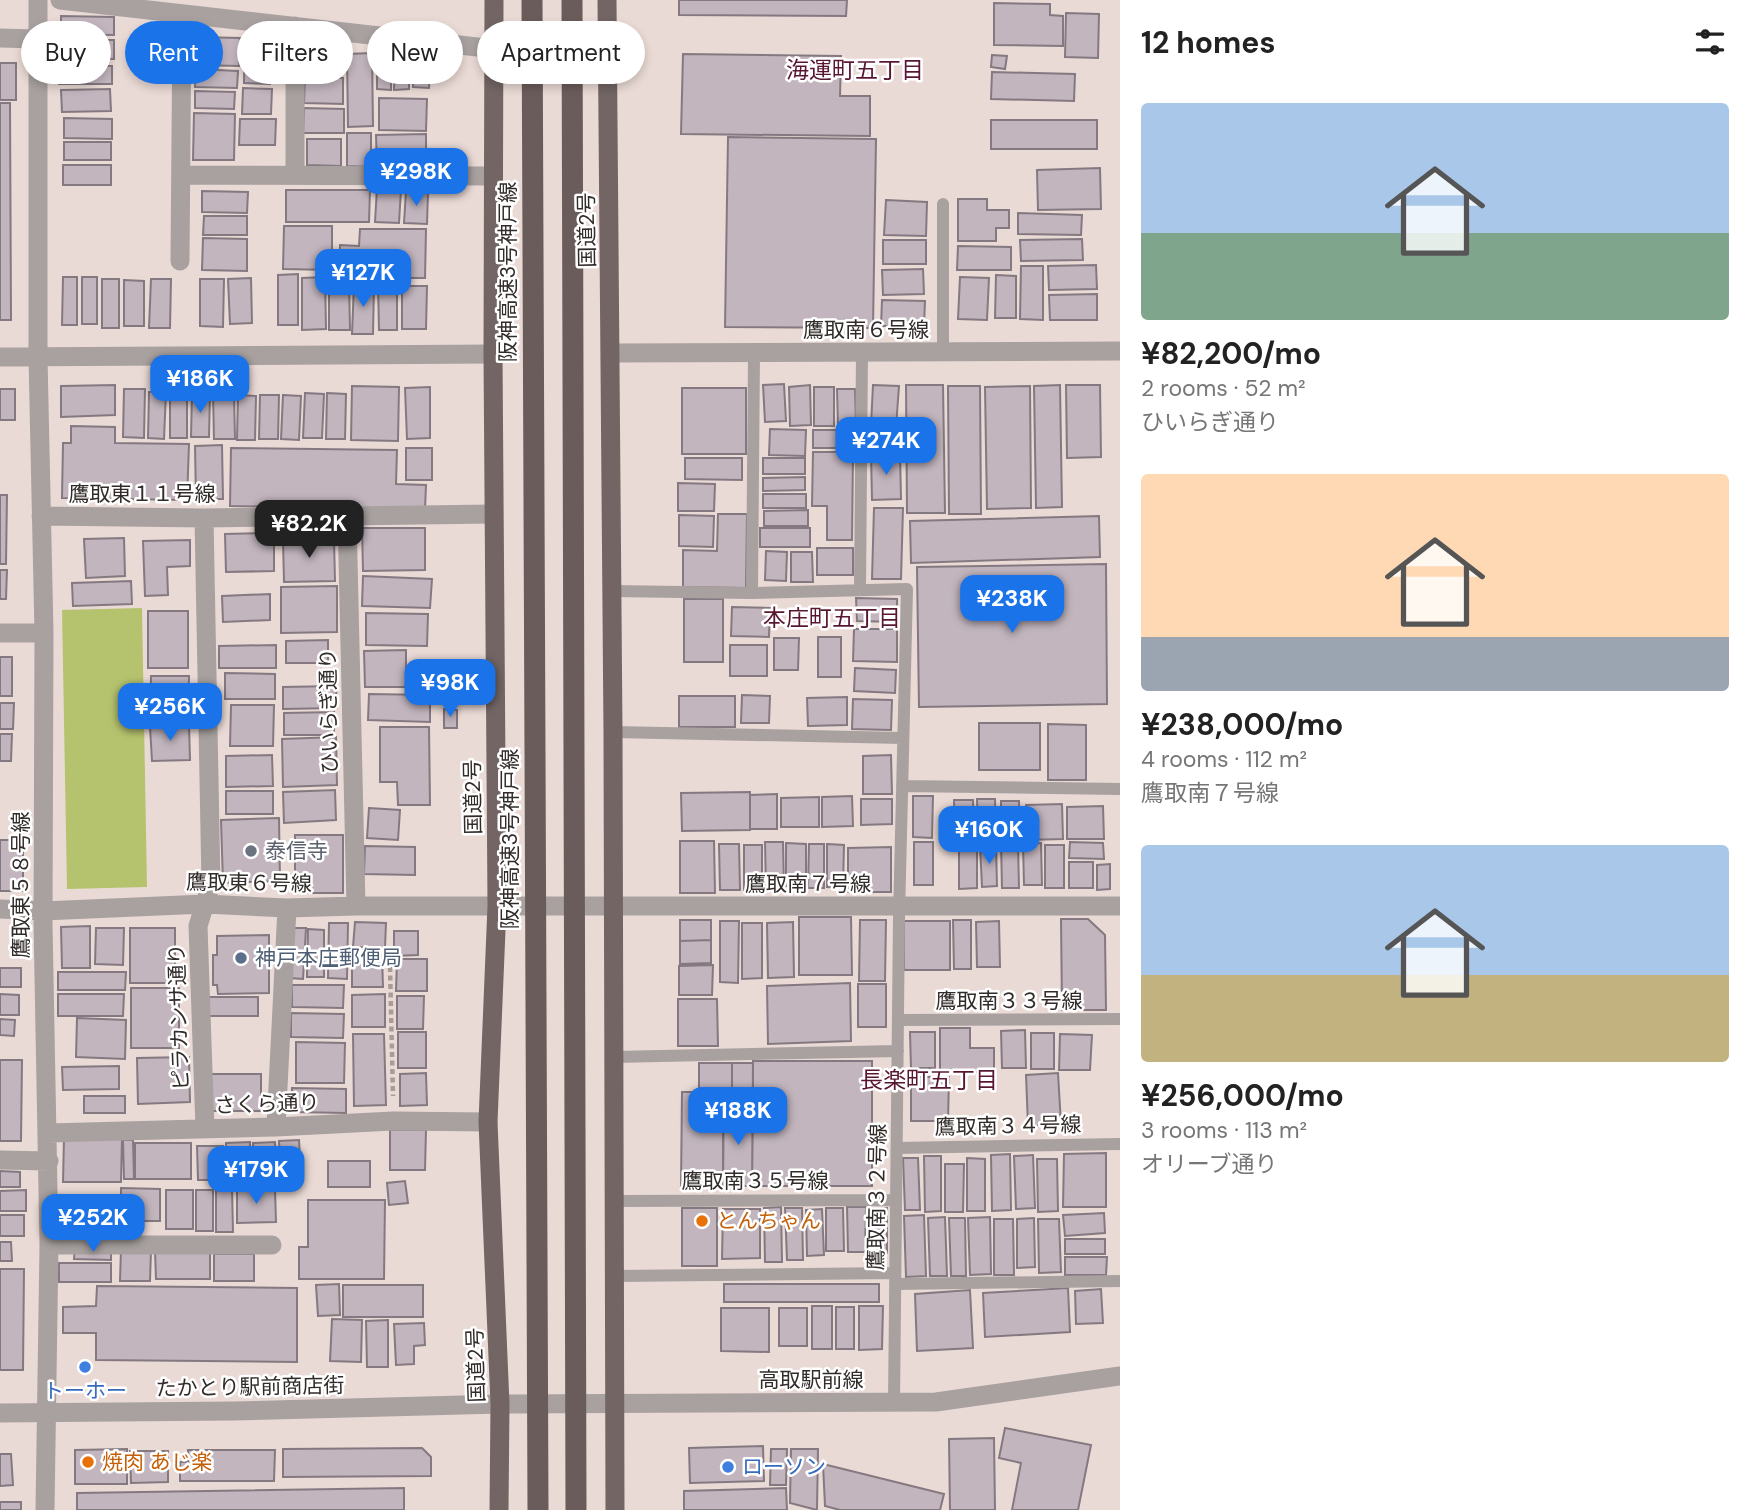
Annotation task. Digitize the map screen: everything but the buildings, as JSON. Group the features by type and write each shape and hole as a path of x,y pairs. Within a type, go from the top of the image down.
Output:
{"highway":[{"name":"国道2号","path":"494,0 494,21"},
{"name":"阪神高速3号神戸線","path":"532,0 538,1510"},
{"path":"572,0 576,1510"},
{"name":"国道2号","path":"607,0 614,908 615,1510"},
{"name":"国道2号","path":"494,84 493,514 497,906 488,1122 500,1404 499,1510"}],"street":[{"name":"鷹取東５８号線","path":"37,21 38,0"},
{"path":"60,0 248,21"},
{"path":"180,261 182,14"},
{"path":"353,33 477,47"},
{"path":"0,38 21,39"},
{"name":"鷹取東５８号線","path":"37,84 38,357 44,633 43,911 49,1161 45,1510"},
{"path":"295,84 295,175"},
{"path":"181,175 492,176"},
{"name":"鷹取南６号線","path":"611,353 1120,351"},
{"path":"0,357 493,354"},
{"name":"鷹取東１１号線","path":"41,516 204,518 493,514"},
{"name":"ひいらぎ通り","path":"347,516 356,906"},
{"name":"ピラカンサ通り","path":"204,518 211,884 198,926 205,1129"},
{"path":"0,633 44,633"},
{"name":"鷹取東６号線","path":"0,909 43,911 205,904 288,908 497,906"},
{"name":"鷹取南７号線","path":"497,906 1120,906"},
{"path":"276,1127 288,908"},
{"name":"さくら通り","path":"48,1133 393,1121 488,1122"},
{"path":"0,1160 49,1161"},
{"path":"49,1245 272,1245"},
{"name":"高取駅前線","path":"500,1404 936,1402 1120,1376"},
{"name":"たかとり駅前商店街","path":"0,1413 234,1412 500,1404"}],"lane":[{"path":"943,204 943,352"},
{"path":"612,591 752,593 860,590 862,352"},
{"path":"752,593 754,353"},
{"name":"鷹取南３２号線","path":"860,590 907,589 898,1020 894,1402"},
{"path":"613,732 903,738"},
{"path":"902,786 1120,789"},
{"name":"鷹取南３３号線","path":"898,1020 1120,1019"},
{"path":"614,1057 898,1051"},
{"name":"鷹取南３４号線","path":"897,1148 1120,1144"},
{"name":"鷹取南３５号線","path":"615,1201 896,1200"},
{"path":"615,1276 1120,1282"}],"path":[{"path":"390,967 393,1121"}],"green space":[{"path":"142,608 147,887 67,889 62,610"}],"place":[{"name":"泰信寺","path":"251,851"},
{"name":"神戸本庄郵便局","path":"241,958"},
{"name":"とんちゃん","path":"702,1221"},
{"name":"トーホー","path":"85,1367"},
{"name":"焼肉 あじ楽","path":"88,1462"},
{"name":"ローソン","path":"728,1467"}],"district":[{"name":"海運町五丁目","path":"855,70"},
{"name":"本庄町五丁目","path":"832,618"},
{"name":"長楽町五丁目","path":"929,1080"}]}
